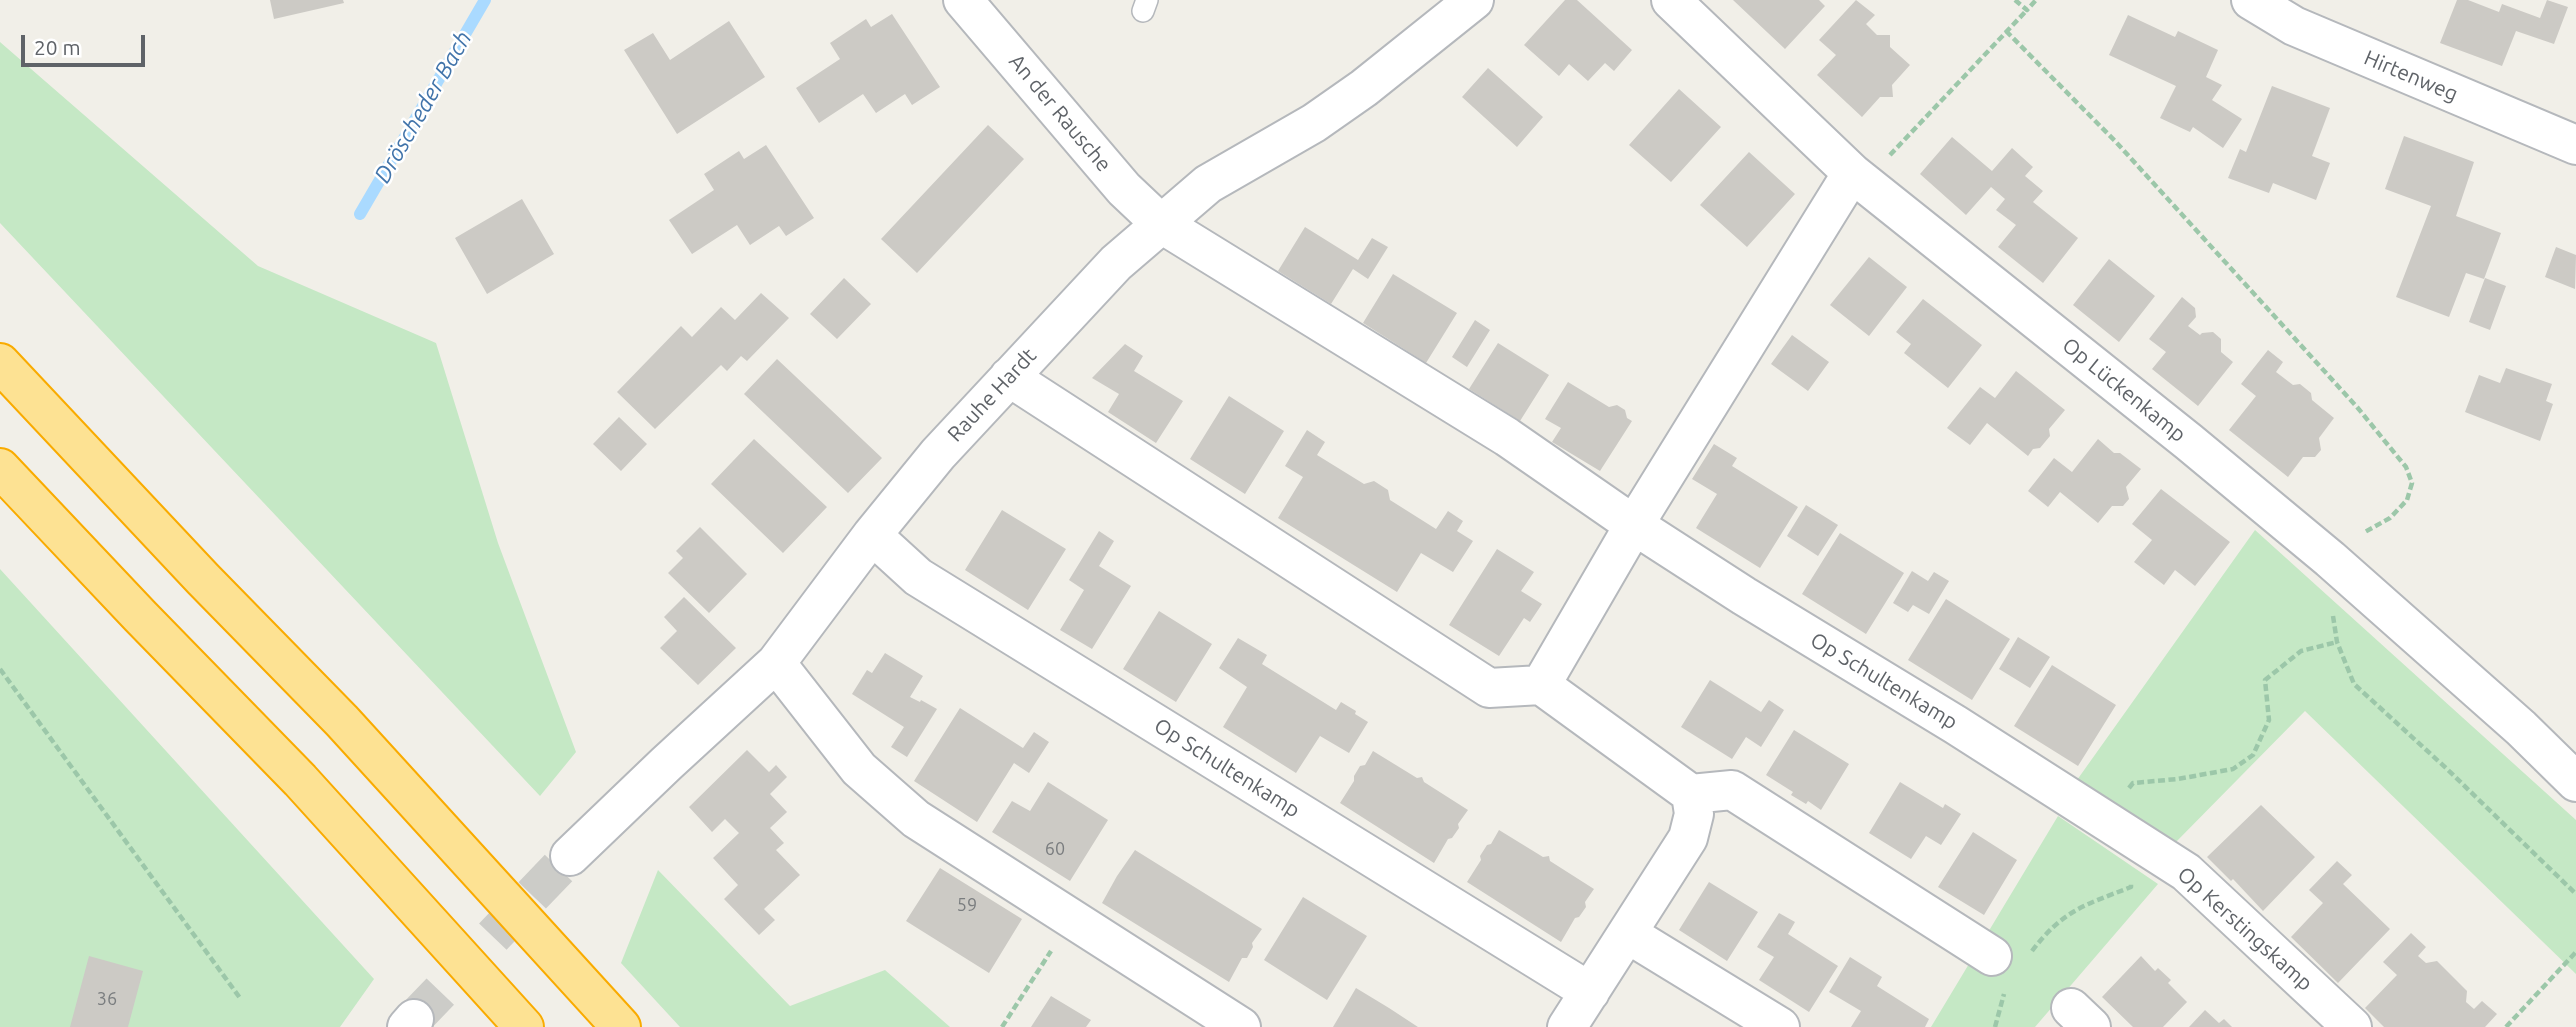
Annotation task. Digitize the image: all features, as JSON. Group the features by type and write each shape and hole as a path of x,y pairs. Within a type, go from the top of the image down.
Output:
{"highway":[{"path":"0,363 203,579 342,721 621,1027"},
{"path":"0,468 300,780 524,1027"}],"street":[{"name":"An der Rausche","path":"963,0 1124,189 1160,223"},
{"name":"Rauhe Hardt","path":"570,856 776,663 872,535 938,454 1116,263 1208,184 1314,123 1364,88 1474,0"},
{"name":"Op Lückenkamp","path":"1671,0 1858,178 2189,442 2330,559 2521,727 2576,782"},
{"name":"Hirtenweg","path":"2251,0 2294,26 2576,145"},
{"path":"1541,685 1634,525 1858,178"},
{"name":"Op Schultenkamp","path":"1160,223 1507,437 1634,525 1744,596 2118,827"},
{"path":"1009,377 1489,688 1541,685 1691,794 1732,790 2004,964"},
{"name":"Op Schultenkamp","path":"872,535 918,577 1590,992"},
{"path":"776,663 859,769 916,820 1241,1027"},
{"path":"1567,1027 1688,838 1695,814 1691,794"},
{"name":"Op Kerstingskamp","path":"2118,827 2186,872 2352,1027"},
{"path":"1628,934 1780,1027"}],"path":[{"path":"2015,0 2026,10"},
{"path":"1858,178 2036,0"},
{"path":"2006,31 2116,142 2357,407 2406,467 2412,483 2407,500 2390,518 2346,542 2330,559"},
{"path":"1995,1027 2002,998 2004,964 2072,911 2131,887 2118,827 2133,783 2233,769 2253,754 2269,720 2265,680 2301,651 2337,642 2354,684 2446,768 2576,894"},
{"path":"0,669 240,998"},
{"path":"1002,1027 1071,919"},
{"path":"2506,1027 2576,952"}],"green space":[{"path":"0,42 258,266 436,343 498,543 576,752 540,796 0,223"},
{"path":"2255,530 2576,820 2576,974 2305,711 2174,844 2077,780"},
{"path":"0,569 374,979 340,1027 0,1027"},
{"path":"2058,816 2158,884 2035,1027 1931,1027"},
{"path":"658,870 790,1006 885,970 950,1027 680,1027 621,963"}],"building":[{"path":"270,0 343,0 344,3 274,19"},
{"path":"1565,0 1577,0 1632,50 1614,71 1605,63 1588,81 1569,64 1559,76 1524,45"},
{"path":"1733,0 1819,0 1825,6 1785,49"},
{"path":"1856,0 1875,15 1866,24 1877,35 1890,35 1890,47 1910,65 1892,85 1893,97 1880,97 1862,117 1817,75 1836,55 1819,40"},
{"path":"2457,0 2468,0 2499,12 2502,4 2540,18 2547,0 2568,7 2554,44 2516,31 2502,66 2440,43"},
{"path":"892,14 940,87 912,105 905,94 876,113 863,94 819,123 796,88 840,59 830,43 866,19 871,27"},
{"path":"2128,15 2175,37 2178,31 2218,50 2206,77 2222,85 2212,100 2242,119 2223,148 2193,127 2190,132 2160,118 2176,86 2109,55"},
{"path":"729,21 765,77 677,134 624,50 653,33 670,60"},
{"path":"1488,68 1543,117 1517,147 1462,97"},
{"path":"2272,86 2330,108 2312,156 2330,163 2316,200 2273,183 2269,193 2228,178 2240,149 2246,152"},
{"path":"1679,89 1721,127 1671,182 1629,145"},
{"path":"988,125 1024,159 917,273 881,239"},
{"path":"2404,136 2474,162 2456,216 2501,233 2484,279 2466,273 2449,317 2396,297 2431,206 2385,189"},
{"path":"1952,137 1992,171 2012,148 2033,167 2025,176 2043,191 2033,202 2078,238 2043,283 1998,247 2016,225 1996,210 2005,199 1991,187 1966,215 1920,174"},
{"path":"766,145 814,218 786,236 779,226 750,245 737,225 692,254 669,220 714,190 704,174 739,151 744,159"},
{"path":"1749,152 1795,194 1747,247 1700,205"},
{"path":"522,199 554,254 487,294 455,238"},
{"path":"1305,227 1358,260 1372,238 1388,247 1368,279 1353,269 1331,304 1278,271"},
{"path":"2556,247 2576,255 2575,289 2545,277"},
{"path":"1869,257 1907,287 1869,336 1830,305"},
{"path":"2109,259 2155,296 2119,342 2073,305"},
{"path":"1393,274 1457,313 1426,363 1363,323"},
{"path":"844,278 871,304 837,339 810,314"},
{"path":"2485,278 2506,286 2490,330 2469,322"},
{"path":"761,293 789,318 747,361 741,356 727,371 721,365 655,429 617,392 681,326 692,337 721,307 735,320"},
{"path":"2182,297 2195,308 2196,317 2188,326 2200,335 2213,332 2221,339 2221,352 2233,362 2198,406 2152,369 2166,352 2149,339"},
{"path":"1923,299 1982,345 1948,388 1904,353 1911,344 1896,332"},
{"path":"1475,320 1490,330 1467,367 1452,357"},
{"path":"1792,335 1829,362 1808,391 1771,364"},
{"path":"1498,343 1549,375 1520,421 1469,389"},
{"path":"1125,344 1143,356 1134,371 1183,401 1156,443 1108,412 1119,394 1092,378"},
{"path":"2268,350 2283,362 2276,372 2293,385 2300,384 2311,393 2312,400 2334,418 2319,438 2321,450 2315,457 2303,457 2288,477 2229,430 2256,396 2241,384"},
{"path":"777,359 882,458 848,493 744,394"},
{"path":"2506,368 2552,384 2546,401 2553,404 2540,441 2465,412 2479,375 2500,383"},
{"path":"2016,371 2065,410 2049,429 2050,436 2040,448 2033,449 2028,456 1987,423 1970,445 1947,428 1980,387 1995,398"},
{"path":"1568,382 1609,407 1617,405 1625,410 1627,418 1632,421 1600,471 1552,442 1561,428 1545,419"},
{"path":"1229,396 1284,431 1245,494 1190,459"},
{"path":"619,417 647,444 621,471 593,444"},
{"path":"1307,430 1325,442 1317,455 1364,484 1374,481 1388,490 1390,500 1436,529 1448,511 1463,521 1457,531 1473,541 1453,572 1421,553 1397,592 1278,518 1303,477 1285,466"},
{"path":"754,439 827,507 783,553 711,484"},
{"path":"2098,439 2114,453 2120,453 2141,469 2126,487 2129,499 2123,506 2112,506 2098,523 2060,492 2048,507 2028,491 2054,458 2072,472"},
{"path":"1714,444 1737,458 1732,466 1798,507 1760,568 1696,528 1717,494 1692,479"},
{"path":"2161,489 2230,542 2195,586 2175,570 2164,585 2134,562 2152,540 2132,524"},
{"path":"1806,505 1838,525 1818,556 1787,536"},
{"path":"1002,510 1066,549 1028,610 965,570"},
{"path":"700,527 747,574 709,613 668,573 683,558 676,551"},
{"path":"1099,531 1114,541 1099,566 1131,586 1092,649 1060,630 1084,590 1069,580"},
{"path":"1840,533 1904,573 1866,634 1802,594"},
{"path":"1497,549 1534,572 1521,591 1542,604 1530,622 1524,618 1499,656 1449,625"},
{"path":"1912,571 1928,581 1934,572 1949,581 1929,614 1913,605 1908,612 1893,603"},
{"path":"684,597 736,648 698,685 660,648 677,631 664,617"},
{"path":"1946,599 2010,639 1972,700 1908,660"},
{"path":"1159,611 1212,644 1176,702 1123,669"},
{"path":"2018,637 2050,657 2030,688 1999,669"},
{"path":"1238,638 1267,655 1262,664 1336,710 1341,702 1368,722 1349,753 1320,736 1296,773 1223,727 1247,687 1219,668"},
{"path":"885,653 923,676 910,697 937,709 907,757 891,747 904,727 852,694 867,670 872,673"},
{"path":"2052,665 2116,705 2078,766 2014,726"},
{"path":"1710,680 1761,712 1769,700 1784,710 1761,747 1746,737 1732,759 1681,727"},
{"path":"960,708 1023,748 1034,732 1049,742 1029,773 1014,763 977,822 914,781"},
{"path":"1794,730 1849,764 1821,810 1808,801 1806,804 1791,795 1793,792 1766,775"},
{"path":"747,750 769,772 776,765 787,777 770,794 787,812 770,828 784,843 776,850 800,875 764,909 775,920 759,935 724,899 738,885 713,858 739,833 725,819 712,832 689,807"},
{"path":"1373,751 1417,778 1422,777 1424,782 1468,810 1458,824 1459,828 1452,838 1448,839 1434,863 1340,803 1360,766 1365,765"},
{"path":"1048,782 1108,820 1070,881 992,832 1012,801 1030,811"},
{"path":"1900,782 1943,808 1945,804 1961,814 1941,845 1926,836 1911,859 1869,833"},
{"path":"2261,805 2315,857 2263,911 2233,879 2231,881 2207,857"},
{"path":"1499,830 1543,857 1549,856 1550,861 1594,889 1585,902 1586,907 1579,917 1575,918 1561,942 1467,882 1481,860 1480,856"},
{"path":"1973,832 2017,860 1984,915 1938,887"},
{"path":"1135,850 1262,929 1252,943 1253,947 1247,958 1242,958 1229,982 1102,903"},
{"path":"2337,861 2352,875 2343,884 2390,929 2338,983 2291,937 2323,903 2309,890"},
{"path":"940,868 1022,919 989,973 906,921"},
{"path":"1709,882 1758,912 1727,961 1679,930"},
{"path":"1303,897 1367,936 1327,1000 1264,960"},
{"path":"1779,913 1795,922 1788,934 1838,966 1809,1012 1759,980 1774,957 1757,947"},
{"path":"2411,933 2426,947 2418,956 2426,963 2437,961 2467,991 2466,1002 2474,1009 2482,1001 2497,1014 2485,1027 2384,1027 2365,1008 2397,975 2383,962"},
{"path":"89,956 143,971 128,1027 70,1027"},
{"path":"2141,956 2155,971 2158,968 2171,980 2168,983 2187,1002 2163,1027 2133,1027 2102,997"},
{"path":"1850,957 1882,977 1877,986 1929,1019 1925,1027 1851,1027 1861,1011 1829,992"},
{"path":"1356,988 1389,1008 1418,1027 1333,1027"},
{"path":"1051,996 1091,1020 1086,1027 1031,1027"},
{"path":"2205,1010 2219,1023 2224,1019 2232,1027 2189,1027"}],"waterway":[{"name":"Dröscheder Bach","path":"360,214 485,0"}],"tunnel":[{"path":"414,1019 570,856"}]}
